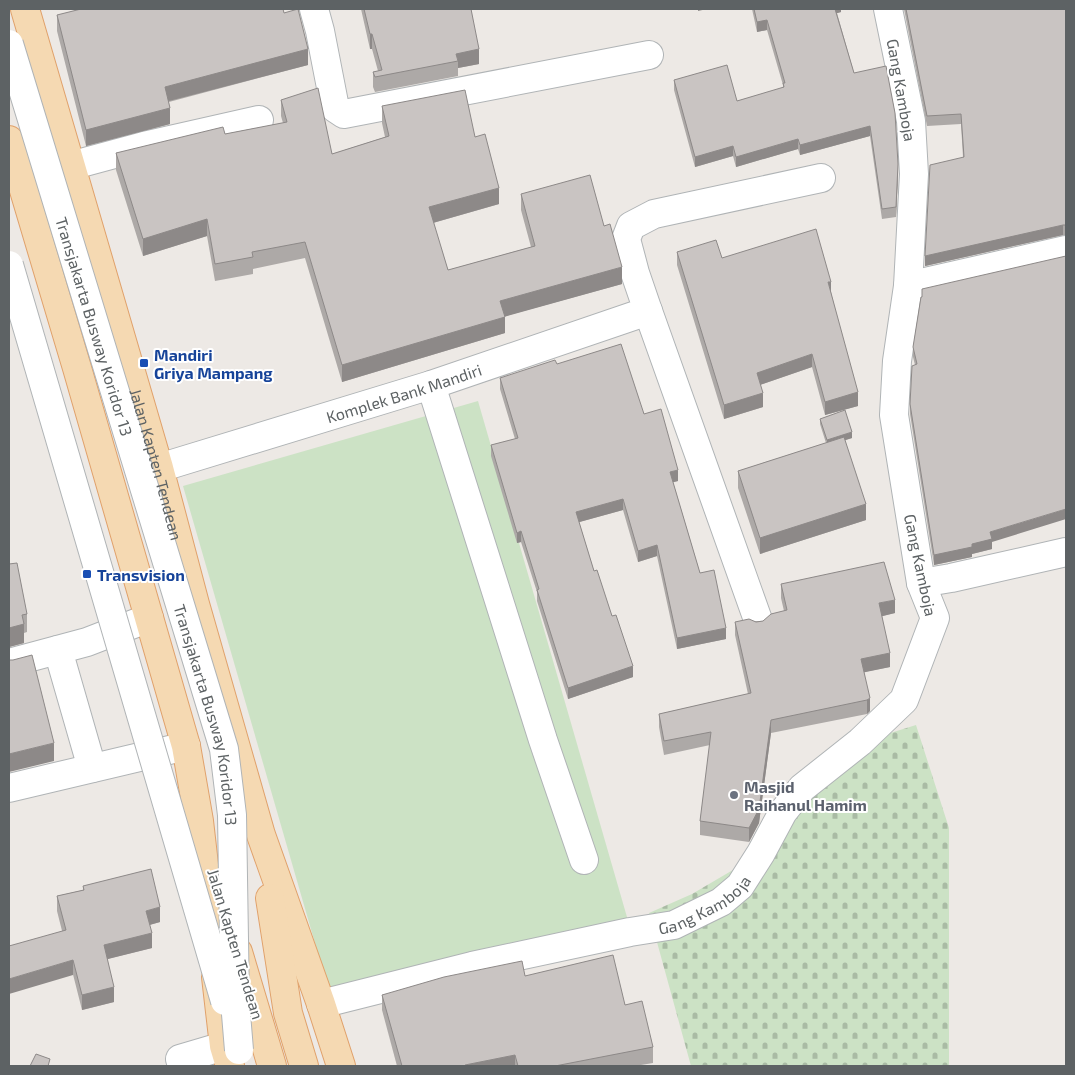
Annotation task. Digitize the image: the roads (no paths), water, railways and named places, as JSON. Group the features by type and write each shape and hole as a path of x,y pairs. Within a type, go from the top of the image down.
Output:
{"main road":[{"name":"Jalan Kapten Tendean","path":"25,9 160,468 195,604 261,835 341,1066"},
{"name":"Jalan Kapten Tendean","path":"9,140 186,746 235,1057"},
{"name":"Jalan Kapten Tendean","path":"199,821 272,1066"},
{"name":"Jalan Kapten Tendean","path":"261,835 288,1013 304,1066"}],"street":[{"path":"314,9 335,108 344,114 649,55"},
{"name":"Gang Kamboja","path":"321,1004 472,966 630,932 674,925 721,902 740,886 761,853 783,812 802,788 860,742 904,700 935,618 921,583 894,415 897,361 908,286 914,174 911,122 888,9"},
{"name":"Transjakarta Busway Koridor 13","path":"9,44 224,749 232,815 235,1057"},
{"path":"70,166 144,146 259,120"},
{"path":"758,620 648,311 626,240 631,226 654,214 821,178"},
{"path":"908,286 1066,250"},
{"path":"9,265 235,1057 180,1059 182,1066"},
{"name":"Komplek Bank Mandiri","path":"160,468 431,385 648,311"},
{"path":"431,385 584,860"},
{"path":"921,583 1066,552"},
{"path":"9,663 87,642 149,618"},
{"path":"58,650 92,768"},
{"path":"9,788 186,746"}],"place":[{"name":"Mandiri Griya Mampang","path":"144,363"},
{"name":"Transvision","path":"87,574"},
{"name":"Masjid Raihanul Hamim","path":"734,795"}]}
